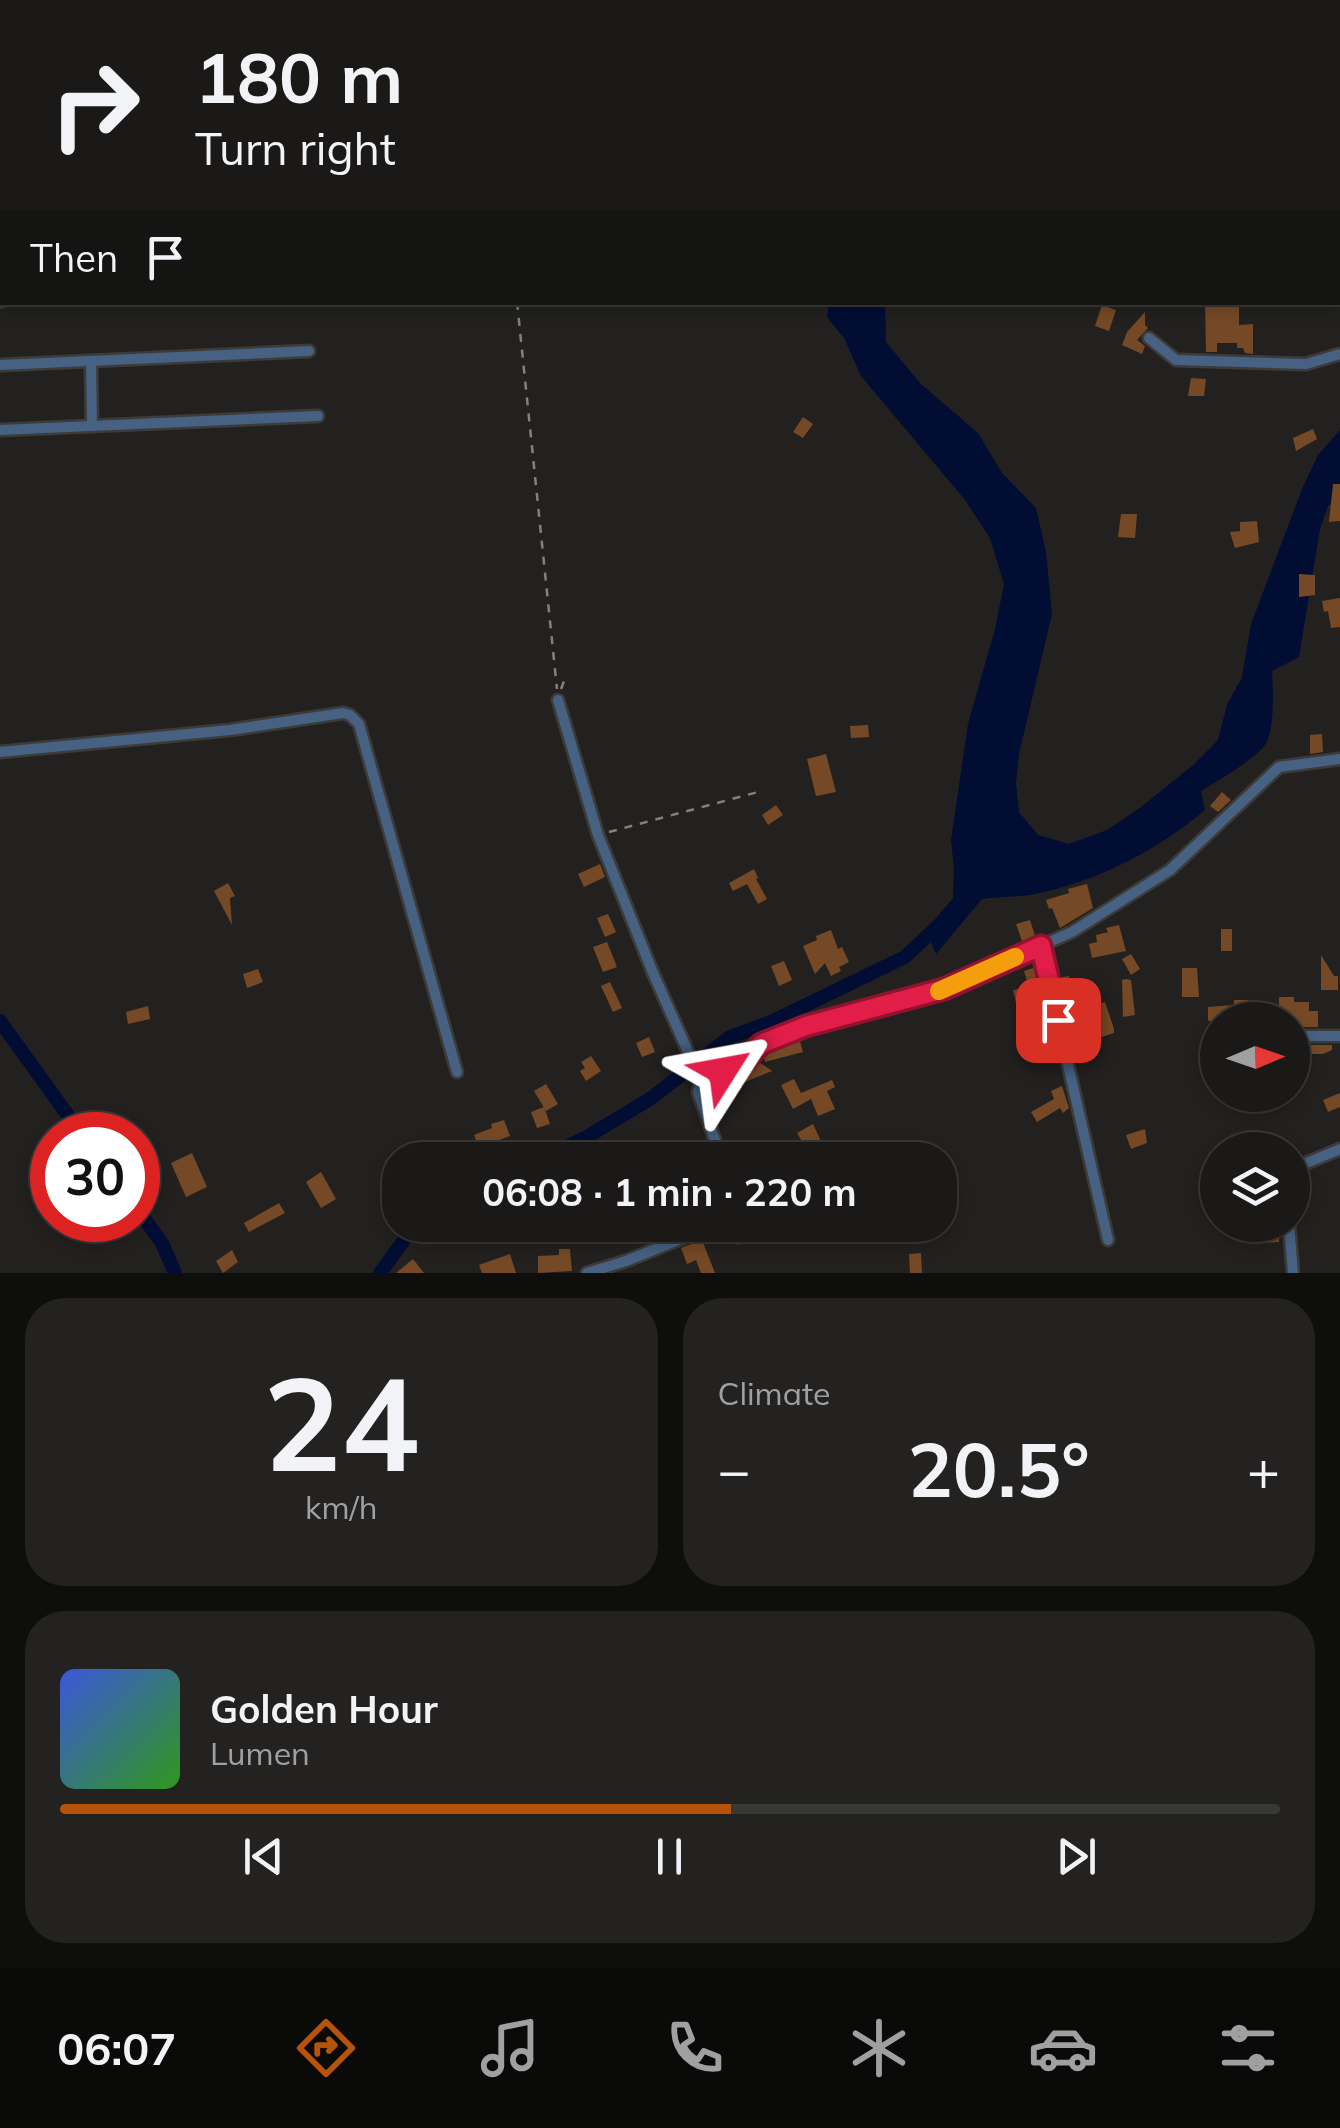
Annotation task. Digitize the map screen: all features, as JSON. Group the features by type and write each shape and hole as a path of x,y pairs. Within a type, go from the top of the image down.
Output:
{"street":[{"path":"1148,338 1176,360 1306,364 1340,354"},
{"path":"0,366 308,352"},
{"path":"91,361 92,426"},
{"path":"0,430 318,416"},
{"path":"558,700 598,835 702,1082"},
{"path":"0,752 350,715 359,724 457,1072"},
{"path":"716,1142 698,1092 702,1082 745,1061 761,1044 806,1026 944,989 1072,932 1170,870 1278,767 1340,759"},
{"path":"1041,946 1108,1240"},
{"path":"1310,1036 1340,1036"},
{"path":"1310,1162 1340,1149"},
{"path":"586,1273 673,1242"},
{"path":"1290,1242 1293,1273"}],"path":[{"path":"517,305 558,700"},
{"path":"558,700 566,676"},
{"path":"598,835 758,792"}],"water":[{"path":"829,305 885,305 886,342 921,384 978,433 1002,473 1036,508 1046,552 1052,614 1019,754 1016,783 1019,812 1038,835 1069,844 1107,830 1141,807 1218,740 1227,705 1242,677 1251,624 1302,489 1318,455 1340,430 1340,496 1328,506 1320,529 1299,657 1272,671 1271,728 1262,749 1201,791 1205,810 1166,839 1123,864 1077,883 1030,895 982,899 936,954 926,930 953,898 951,840 968,724 1004,584 990,538 965,500 861,376 844,338 827,317"}],"building":[{"path":"1102,305 1116,310 1109,331 1095,326"},
{"path":"1205,305 1239,305 1239,325 1253,324 1253,354 1237,348 1237,343 1217,343 1217,352 1206,352"},
{"path":"1145,312 1148,328 1137,340 1145,346 1142,354 1122,345 1127,332"},
{"path":"1191,378 1206,379 1204,396 1188,396"},
{"path":"803,417 813,424 803,438 793,432"},
{"path":"1313,429 1317,439 1296,451 1293,438"},
{"path":"1333,484 1340,484 1340,521 1329,522"},
{"path":"1121,514 1137,514 1135,538 1118,537"},
{"path":"1257,521 1259,542 1235,548 1230,532 1240,531 1240,522"},
{"path":"1299,574 1315,575 1315,595 1299,597"},
{"path":"1340,598 1340,627 1331,628 1322,601"},
{"path":"868,725 869,737 851,738 850,726"},
{"path":"1322,734 1323,752 1310,754 1310,735"},
{"path":"826,754 836,792 816,796 807,759"},
{"path":"1222,792 1231,800 1218,812 1210,806"},
{"path":"776,805 783,815 768,825 762,815"},
{"path":"600,864 605,877 584,887 578,874"},
{"path":"754,869 767,899 758,904 747,884 733,891 729,883"},
{"path":"228,883 235,896 230,898 232,925 214,891"},
{"path":"1087,884 1093,908 1060,928 1046,900"},
{"path":"608,914 616,932 605,937 597,918"},
{"path":"1030,920 1036,939 1023,944 1016,924"},
{"path":"1119,925 1126,951 1092,958 1089,944 1097,942 1096,935"},
{"path":"1221,929 1232,929 1232,951 1221,951"},
{"path":"831,930 838,949 842,947 849,962 831,976 825,963 815,974 803,946"},
{"path":"607,942 617,967 603,972 593,947"},
{"path":"1131,954 1140,969 1131,975 1122,959"},
{"path":"1321,955 1334,976 1338,976 1338,990 1321,990"},
{"path":"784,961 792,980 779,986 771,966"},
{"path":"1037,967 1044,998 1016,1003 1013,990 1029,987 1024,971"},
{"path":"1182,968 1197,968 1199,997 1182,997"},
{"path":"258,969 263,982 247,988 243,974"},
{"path":"1069,976 1076,1011 1105,1002 1114,1029 1114,1033 1089,1041 1092,1054 1081,1057 1074,1032 1070,1032 1057,978"},
{"path":"1122,980 1131,980 1135,1015 1123,1017"},
{"path":"610,982 622,1008 613,1012 601,986"},
{"path":"1279,997 1294,997 1294,1002 1279,1002"},
{"path":"148,1006 150,1019 128,1024 126,1012"},
{"path":"1310,1011 1318,1011 1318,1027 1310,1027"},
{"path":"1050,1024 1058,1059 1042,1062 1038,1033 1033,1034 1032,1028"},
{"path":"649,1037 655,1052 642,1057 636,1043"},
{"path":"799,1038 803,1052 765,1062 766,1051"},
{"path":"1332,1045 1332,1050 1311,1054 1311,1047"},
{"path":"591,1056 601,1071 586,1081 580,1071 585,1068 581,1062"},
{"path":"759,1062 772,1071 740,1084 736,1075"},
{"path":"794,1079 801,1093 832,1080 835,1087 827,1091 835,1109 818,1116 811,1099 793,1109 781,1085"},
{"path":"546,1084 558,1104 546,1111 534,1091"},
{"path":"1062,1086 1069,1108 1063,1113 1060,1108 1037,1122 1031,1112 1054,1099 1051,1091"},
{"path":"1340,1093 1340,1107 1328,1112 1323,1100"},
{"path":"544,1107 550,1124 537,1128 531,1112"},
{"path":"504,1120 510,1136 494,1142 477,1142 474,1135 492,1128 491,1124"},
{"path":"813,1124 821,1142 802,1142 797,1133"},
{"path":"1145,1129 1147,1143 1131,1149 1126,1135"},
{"path":"192,1153 207,1187 186,1197 171,1163"},
{"path":"321,1172 336,1199 321,1208 306,1182"},
{"path":"279,1203 285,1213 249,1232 244,1223"},
{"path":"703,1242 715,1273 701,1273 696,1260 687,1264 681,1248"},
{"path":"559,1249 570,1249 572,1271 538,1273 538,1256 559,1255"},
{"path":"232,1250 238,1262 223,1273 216,1261"},
{"path":"921,1253 922,1273 910,1273 909,1254"},
{"path":"510,1254 516,1273 482,1273 479,1265"},
{"path":"413,1259 424,1273 396,1273"}],"waterway":[{"path":"576,1142 650,1099 730,1037 773,1021 905,957 940,924"},
{"path":"0,1021 65,1112"},
{"path":"160,1240 175,1273"},
{"path":"380,1273 403,1242"}],"slow traffic":[{"path":"939,991 1015,957"}],"route":[{"path":"723,1071 745,1061 761,1044 806,1026 944,989 1041,946 1058,1020"}]}
